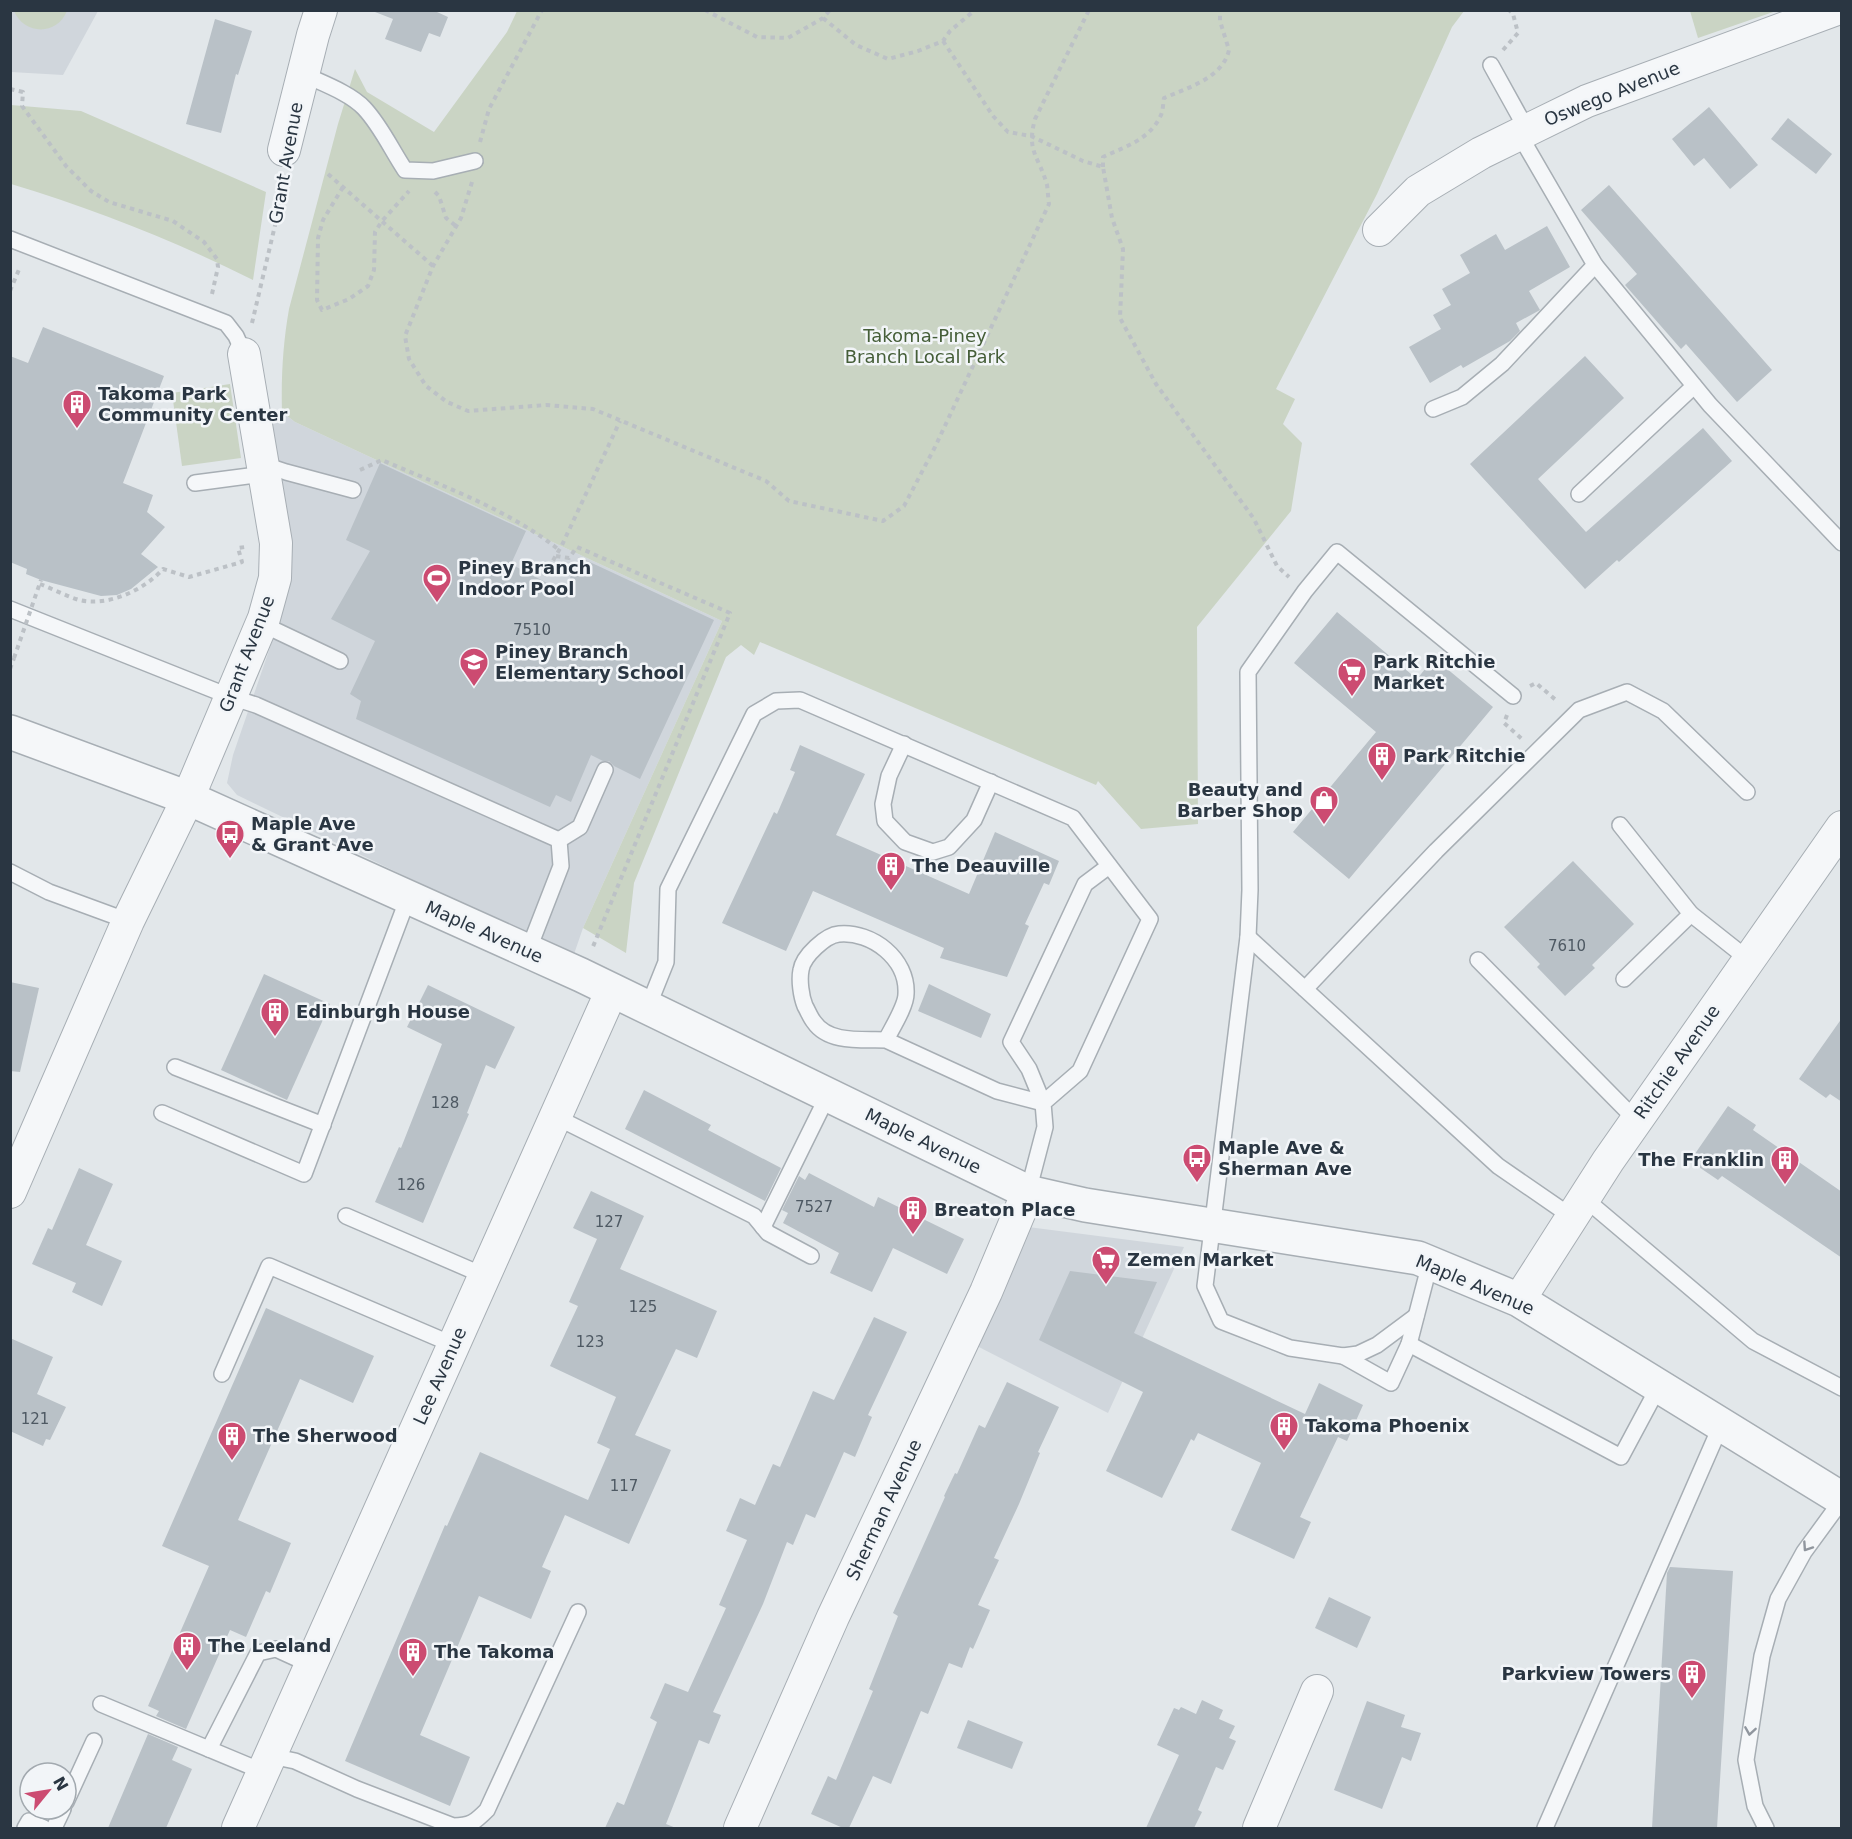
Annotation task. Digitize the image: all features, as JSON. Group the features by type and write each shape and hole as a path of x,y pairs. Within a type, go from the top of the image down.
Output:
{"street":[{"name":"Grant Avenue","path":"284,150 321,10"},
{"name":"Oswego Avenue","path":"1379,230 1418,191 1481,153 1523,132 1587,101 1828,12"},
{"name":"Grant Avenue","path":"10,1192 128,921 188,798 262,624 276,578 276,543 244,354"},
{"name":"Maple Avenue","path":"10,732 188,798 528,951 1028,1192 1085,1205 1418,1258 1519,1300 1842,1499"},
{"name":"Ritchie Avenue","path":"1519,1300 1636,1120 1842,827"},
{"name":"Lee Avenue","path":"238,1828 612,990"},
{"name":"Sherman Avenue","path":"740,1828 829,1627 986,1292 1028,1192"},
{"path":"1259,1828 1317,1691"}],"lane":[{"path":"1491,65 1523,132 1595,265 1710,405 1842,543"},
{"path":"303,74 336,89 363,106 405,170 433,171 475,161"},
{"path":"10,239 226,323 236,336 244,354"},
{"path":"1433,409 1462,397 1502,364 1595,265"},
{"path":"1579,494 1694,386"},
{"path":"195,483 263,469 286,472 353,490"},
{"path":"1416,1316 1377,1345 1343,1356 1290,1348 1221,1321 1205,1286 1248,937 1250,891 1248,672 1305,591 1337,552 1513,696"},
{"path":"10,609 231,698 256,705 559,840"},
{"path":"262,624 340,661"},
{"path":"1305,989 1436,851 1579,710 1627,692 1663,711 1747,792"},
{"path":"648,1007 666,962 668,889 754,714 776,701 800,700 1073,818 1150,919 1080,1071 1043,1103"},
{"path":"904,744 889,776 883,804 885,821 904,842 933,852 950,847 974,820 991,782"},
{"path":"559,840 580,827 605,770"},
{"path":"1620,825 1691,914 1749,960"},
{"path":"528,951 561,866 559,840"},
{"path":"1028,1192 1045,1127 1043,1103 1029,1069 1011,1042 1085,885 1109,866"},
{"path":"10,872 49,892 128,921"},
{"path":"162,1113 304,1174 408,897"},
{"path":"1624,979 1691,914"},
{"path":"886,1040 906,994 901,966 886,949 859,935 837,934 816,946 801,968 802,999 814,1023 826,1034 841,1038 886,1040 997,1091 1043,1103"},
{"path":"1248,937 1498,1166 1578,1208 1753,1341 1842,1388"},
{"path":"1478,960 1636,1120"},
{"path":"175,1067 322,1125"},
{"path":"763,1227 828,1095"},
{"path":"556,1118 754,1216 768,1233 811,1256"},
{"path":"346,1216 485,1276"},
{"path":"1343,1356 1391,1383 1409,1344 1430,1263"},
{"path":"222,1374 269,1266 454,1345"},
{"path":"1409,1344 1622,1457 1659,1386"},
{"path":"1545,1828 1721,1425"},
{"path":"1766,1828 1755,1806 1746,1760 1762,1656 1778,1599 1804,1552 1842,1499"},
{"path":"101,1704 209,1749 267,1764 295,1761 357,1789 453,1826 464,1826 475,1822 487,1810 578,1612"},
{"path":"209,1749 258,1653 276,1649 311,1665"},
{"path":"78,1776 94,1741"},
{"path":"25,1828 28,1821 44,1828"}],"path":[{"path":"542,10 489,109 475,161 471,189 456,226 433,266 405,336 409,359 426,386 447,402 468,411 546,405 592,409 766,481 789,501 883,521 904,506 935,447 1049,204 1047,186 1033,153 1031,136 1035,119 1089,10"},
{"path":"705,10 757,37 788,38 823,18 830,10"},
{"path":"823,18 856,45 888,59 943,41 950,31 975,10"},
{"path":"1220,10 1220,21 1229,50 1222,67 1196,84 1164,98 1161,116 1148,134 1103,157 1102,167 1112,218 1123,249 1120,318 1156,384 1254,519 1277,566 1305,591"},
{"path":"1491,65 1518,33 1513,14 1509,10"},
{"path":"943,41 993,116 1008,132 1031,136 1083,161 1102,167"},
{"path":"10,89 23,92 22,106 66,166 91,191 109,202 160,215 204,242 217,259 218,267 210,301"},
{"name":"Grant Avenue","path":"244,354 281,200 284,150"},
{"path":"328,174 433,266"},
{"path":"428,187 439,196 446,218 456,226"},
{"path":"343,188 323,220 318,238 320,258 317,300 322,310 349,299 369,286 374,270 375,232 382,221 412,189"},
{"path":"247,318 252,324"},
{"path":"544,576 559,550 620,420"},
{"path":"332,485 382,460 458,493 537,532 559,550"},
{"path":"556,556 569,558 577,547 730,613 589,957"},
{"path":"10,669 41,582 80,600 111,600 153,580 163,569 189,577 242,562 237,549"},
{"path":"1536,683 1574,715"}],"shaded area":[{"path":"10,11 98,11 63,75 11,72"},
{"name":"Piney Branch Elementary School","path":"282,412 295,422 722,621 583,928 573,957 237,795 227,783 233,755 284,607 283,536 266,430"},
{"path":"1028,1227 1184,1247 1108,1413 973,1344"}],"green space":[{"path":"67,10 56,25 40,29 25,25 14,11"},
{"path":"1690,10 1776,11 1698,38"},
{"name":"Takoma-Piney Branch Local Park","path":"517,11 1464,11 1452,27 1377,194 1276,389 1295,399 1283,424 1302,443 1291,511 1197,627 1198,824 1141,829 1098,781 1096,785 760,642 754,655 741,645 726,657 634,883 626,953 583,928 722,621 295,422 282,412 283,360 289,309 338,124 355,69 367,92 434,132 507,32"},
{"path":"11,105 81,111 266,192 253,280 134,227 11,184"},
{"path":"230,384 241,458 182,466 172,393"}],"building":[{"path":"376,10 437,10 448,17 440,37 429,33 421,52 385,39 393,19 375,12"},
{"path":"215,19 252,31 238,75 236,74 221,133 186,124"},
{"path":"1709,107 1758,165 1730,189 1704,158 1694,166 1672,139"},
{"path":"1788,118 1832,154 1816,174 1771,139"},
{"path":"1609,185 1772,370 1737,402 1686,344 1681,349 1625,285 1637,274 1581,210"},
{"path":"1547,226 1570,267 1529,291 1540,310 1516,323 1520,331 1510,341 1463,368 1461,365 1430,383 1409,347 1441,329 1433,315 1451,305 1442,289 1470,273 1460,255 1496,234 1505,250"},
{"name":"Takoma Park Community Center","path":"43,327 164,376 123,483 153,495 147,512 165,527 141,554 158,567 131,589 117,595 101,596 41,580 26,574 27,569 10,562 10,356 28,363"},
{"path":"1585,356 1624,398 1538,479 1586,532 1703,428 1732,461 1619,562 1617,560 1585,589 1470,464"},
{"path":"380,463 526,531 511,564 564,592 579,557 714,620 640,779 614,766 609,761 603,761 591,755 571,802 556,795 550,807 356,719 361,701 350,694 375,641 331,619 370,551 346,540"},
{"name":"Park Ritchie","path":"1337,612 1417,679 1434,658 1493,707 1349,879 1293,832 1376,732 1294,663"},
{"name":"The Deauville","path":"800,745 865,774 836,835 969,894 995,832 1059,861 1049,885 1044,883 1025,924 1029,926 1007,977 940,958 944,948 813,891 786,951 722,923 774,812 777,814 795,772 790,770"},
{"path":"1573,861 1634,924 1592,965 1595,968 1565,996 1537,967 1540,964 1504,927"},
{"name":"Edinburgh House","path":"264,974 330,1004 287,1100 221,1070"},
{"path":"10,982 39,988 20,1072 10,1071"},
{"path":"929,984 991,1014 981,1038 918,1011"},
{"path":"428,985 515,1027 495,1069 486,1065 467,1113 469,1114 423,1223 375,1202 399,1147 401,1148 442,1044 407,1027"},
{"path":"1842,1018 1842,1102 1830,1094 1826,1098 1799,1079"},
{"path":"644,1090 711,1125 708,1130 781,1168 765,1201 625,1129"},
{"name":"The Franklin","path":"1728,1106 1756,1125 1753,1130 1842,1192 1842,1258 1722,1176 1718,1180 1690,1161"},
{"path":"79,1168 113,1184 86,1245 122,1261 102,1306 72,1292 76,1283 32,1264 48,1228 52,1230"},
{"path":"809,1173 874,1207 878,1197 964,1239 947,1274 893,1248 872,1292 830,1273 839,1253 783,1223 788,1213 782,1210 799,1176 805,1180"},
{"path":"591,1191 644,1216 620,1269 717,1311 697,1358 676,1349 635,1435 671,1450 629,1544 565,1515 542,1567 551,1571 531,1619 479,1596 420,1735 470,1757 450,1806 345,1761 445,1525 447,1526 480,1452 588,1500 610,1449 597,1443 616,1397 550,1366 578,1306 569,1302 597,1239 573,1228"},
{"name":"Takoma Phoenix","path":"1070,1271 1157,1282 1134,1333 1305,1414 1319,1383 1363,1405 1347,1441 1338,1437 1300,1517 1311,1522 1294,1559 1231,1530 1261,1463 1198,1433 1194,1441 1191,1439 1162,1498 1106,1471 1143,1392 1039,1340"},
{"name":"The Sherwood","path":"266,1308 374,1356 353,1403 300,1379 238,1520 291,1543 270,1593 266,1591 246,1637 230,1630 186,1729 156,1716 159,1711 148,1706 209,1566 162,1546"},
{"path":"874,1317 907,1332 868,1415 872,1417 855,1457 844,1452 815,1518 806,1514 793,1545 787,1542 763,1604 713,1712 721,1715 709,1744 699,1740 666,1824 676,1828 605,1828 617,1802 624,1805 657,1722 650,1718 665,1683 688,1692 726,1608 719,1605 747,1540 726,1531 740,1498 755,1505 773,1464 780,1467 813,1391 834,1400"},
{"path":"10,1338 53,1357 37,1394 66,1407 50,1440 46,1439 43,1446 10,1431"},
{"path":"1007,1382 1059,1407 994,1558 999,1560 978,1605 990,1610 973,1649 970,1647 962,1668 949,1663 928,1714 921,1711 891,1784 873,1776 849,1828 843,1828 811,1814 828,1776 836,1780 873,1691 869,1689 898,1616 893,1613 944,1496 955,1473 957,1474 979,1425 985,1428"},
{"name":"Parkview Towers","path":"1670,1567 1733,1571 1717,1828 1652,1828 1667,1573"},
{"path":"1329,1597 1371,1617 1357,1648 1315,1628"},
{"path":"1202,1700 1223,1710 1219,1719 1235,1726 1229,1738 1236,1741 1223,1770 1216,1767 1198,1810 1202,1812 1194,1828 1146,1828 1179,1755 1157,1745 1174,1708 1179,1710 1181,1707 1196,1714"},
{"path":"1367,1701 1405,1715 1401,1727 1421,1733 1411,1761 1402,1757 1382,1809 1334,1790"},
{"path":"968,1720 1023,1742 1012,1769 957,1748"},
{"path":"148,1734 178,1747 172,1760 192,1769 166,1828 108,1828"}],"place":[{"name":"Takoma Park Community Center","path":"77,430"},
{"name":"Piney Branch Indoor Pool","path":"437,604"},
{"name":"Piney Branch Elementary School","path":"474,688"},
{"name":"Park Ritchie Market","path":"1352,698"},
{"name":"Park Ritchie","path":"1382,782"},
{"name":"Beauty and Barber Shop","path":"1324,826"},
{"name":"Maple Ave & Grant Ave","path":"230,860"},
{"name":"The Deauville","path":"891,892"},
{"name":"Edinburgh House","path":"275,1038"},
{"name":"Maple Ave & Sherman Ave","path":"1197,1184"},
{"name":"The Franklin","path":"1785,1186"},
{"name":"Breaton Place","path":"913,1236"},
{"name":"Zemen Market","path":"1106,1286"},
{"name":"Takoma Phoenix","path":"1284,1452"},
{"name":"The Sherwood","path":"232,1462"},
{"name":"The Leeland","path":"187,1672"},
{"name":"The Takoma","path":"413,1678"},
{"name":"Parkview Towers","path":"1692,1700"}]}
